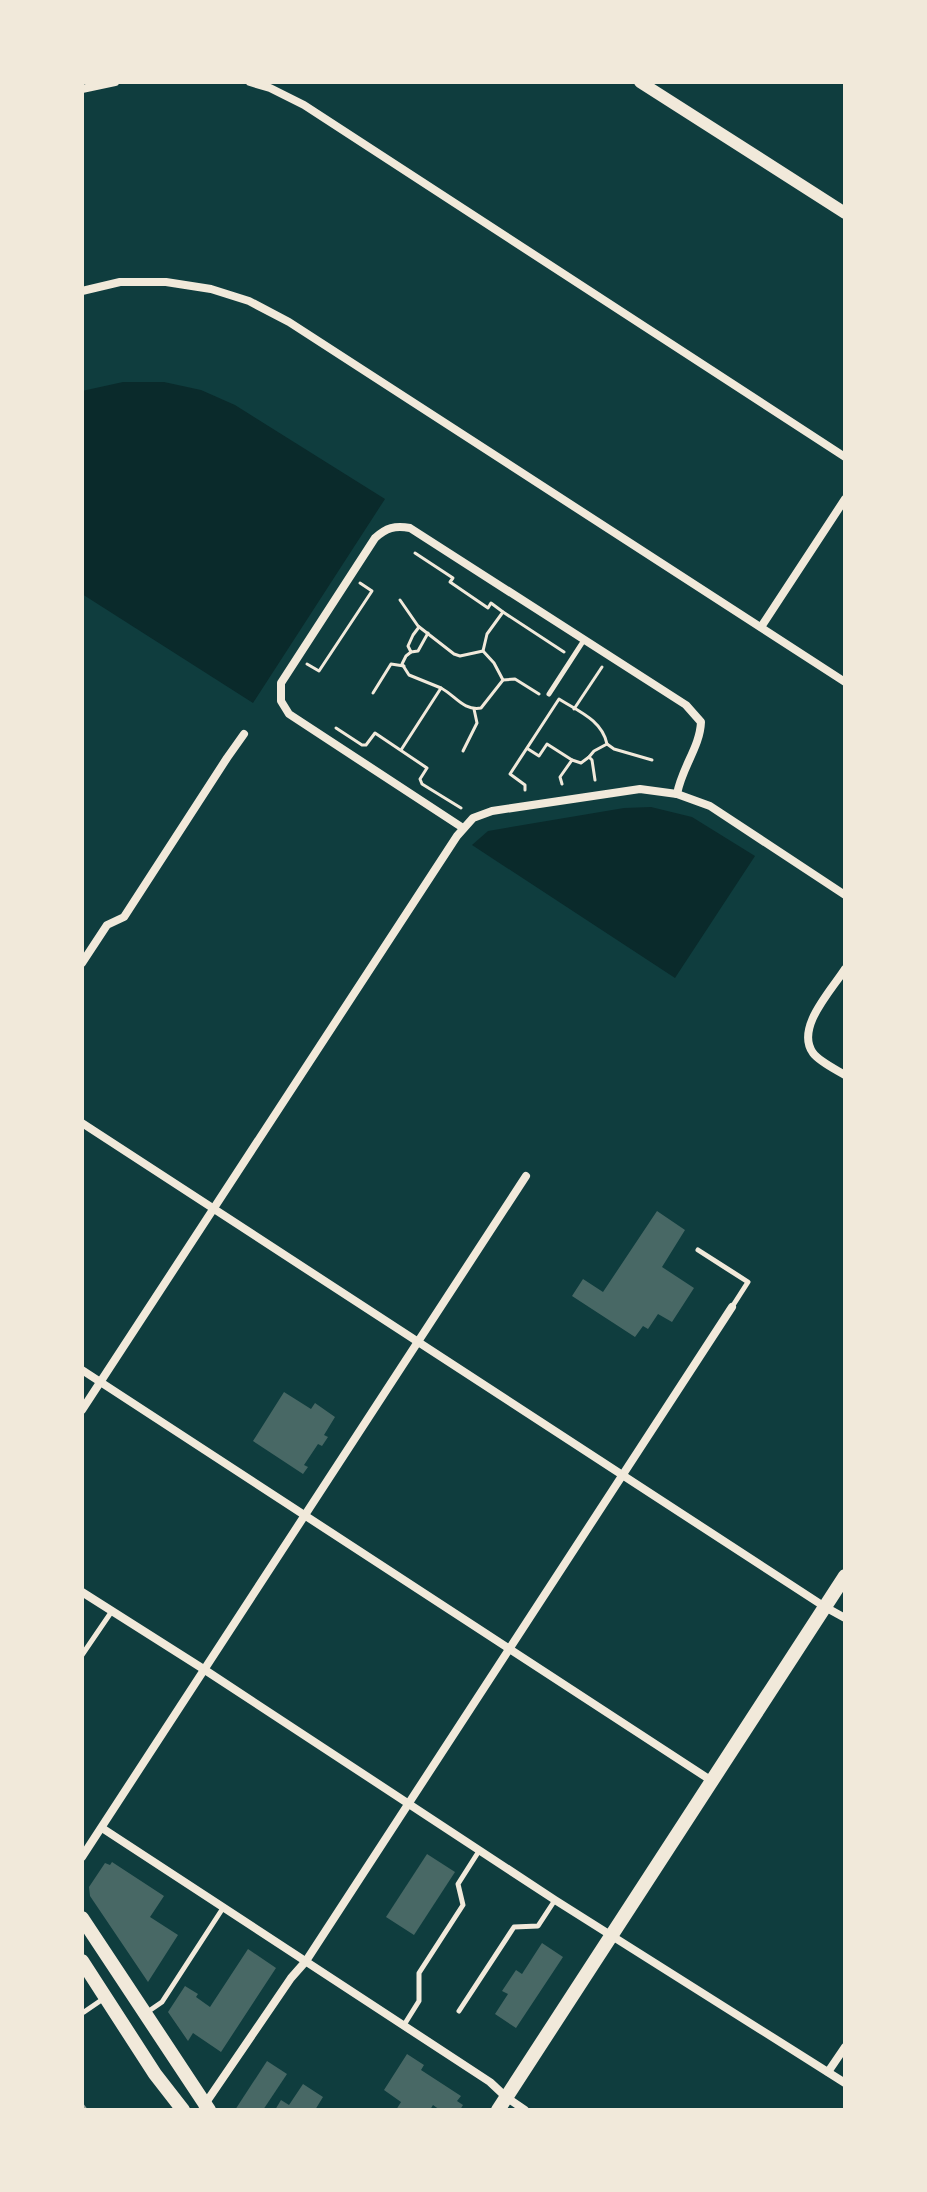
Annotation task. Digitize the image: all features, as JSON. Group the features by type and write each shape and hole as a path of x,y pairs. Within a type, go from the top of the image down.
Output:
{"main road":[{"path":"502,2104 845,1576"},
{"path":"82,1918 205,2108"},
{"path":"82,1961 155,2074 183,2110"}],"street":[{"path":"82,89 94,84 115,82"},
{"path":"250,82 304,105 845,457"},
{"path":"640,82 845,213"},
{"path":"82,291 120,282 166,282 211,289 249,301 289,322 845,682"},
{"path":"761,627 845,499"},
{"path":"463,828 289,714 281,701 281,683 375,538 384,530 399,525 410,528 686,705 701,722 700,736 681,775 677,794"},
{"path":"82,963 107,925 124,917 244,734"},
{"path":"82,1410 463,828 473,818 492,811 640,789 677,794 710,806 845,895"},
{"path":"845,969 809,1023 806,1039 814,1055 845,1075"},
{"path":"82,1123 845,1618"},
{"path":"82,1857 526,1176"},
{"path":"205,2108 291,1978 306,1961 732,1307"},
{"path":"82,1370 712,1781"},
{"path":"82,1592 555,1900 845,2083"},
{"path":"102,1828 490,2082 502,2104 525,2110"},
{"path":"828,2072 845,2047"}],"lane":[{"path":"549,697 584,640"},
{"path":"698,1250 748,1282 732,1307"},
{"path":"82,1655 112,1611"},
{"path":"403,2025 419,2001 419,1973 463,1905 458,1884 479,1851"},
{"path":"459,2011 514,1927 538,1926 555,1900"},
{"path":"146,2013 162,2002 223,1908"},
{"path":"84,2012 106,1997"}],"path":[{"path":"415,553 453,578"},
{"path":"457,572 450,582 488,608 496,597"},
{"path":"297,657 319,671 372,591 350,576"},
{"path":"400,600 419,627 454,654 460,656 483,651"},
{"path":"491,603 567,653"},
{"path":"483,651 487,634 503,612"},
{"path":"411,652 408,646 419,627"},
{"path":"428,633 418,651 406,656 402,664 409,675 441,688 466,707 481,708 503,680 515,679 541,695"},
{"path":"483,651 503,680"},
{"path":"373,693 391,664 404,666"},
{"path":"574,709 602,667"},
{"path":"401,750 441,688"},
{"path":"549,697 556,705"},
{"path":"525,790 523,782 510,774 559,699 601,727 607,744 614,749 652,760"},
{"path":"463,751 477,723 474,709"},
{"path":"336,728 362,745 366,745 375,733 427,768 420,779 422,784 461,808"},
{"path":"527,748 539,756 547,744 581,763 607,744"},
{"path":"589,757 595,780"},
{"path":"562,784 560,777 572,760"}],"water":[{"path":"123,382 164,382 201,390 235,405 385,499 253,703 82,594 82,391"},
{"path":"651,807 692,817 755,856 675,978 472,845 488,831 624,808"}],"building":[{"path":"657,1211 685,1230 662,1267 694,1288 672,1322 658,1314 648,1329 643,1326 635,1337 572,1296 583,1279 603,1292"},
{"path":"284,1392 311,1409 315,1403 335,1417 324,1435 328,1437 322,1446 318,1444 304,1465 308,1467 303,1474 253,1441"},
{"path":"427,1854 455,1872 414,1935 386,1917"},
{"path":"112,1862 164,1896 150,1917 178,1935 148,1982 90,1896 89,1887 105,1863 110,1865"},
{"path":"542,1943 563,1957 516,2028 495,2014 508,1994 502,1991 516,1970 522,1974"},
{"path":"248,1949 276,1968 221,2052 193,2033 188,2041 168,2012 185,1986 210,2007"},
{"path":"407,2054 424,2065 421,2070 461,2096 457,2101 463,2105 460,2110 440,2110 433,2105 430,2110 396,2110 401,2102 384,2090"},
{"path":"267,2061 287,2074 263,2110 235,2110"},
{"path":"303,2084 323,2097 315,2110 275,2110 281,2100 289,2105"}],"railway":[{"path":"82,2106 85,2110"}]}
